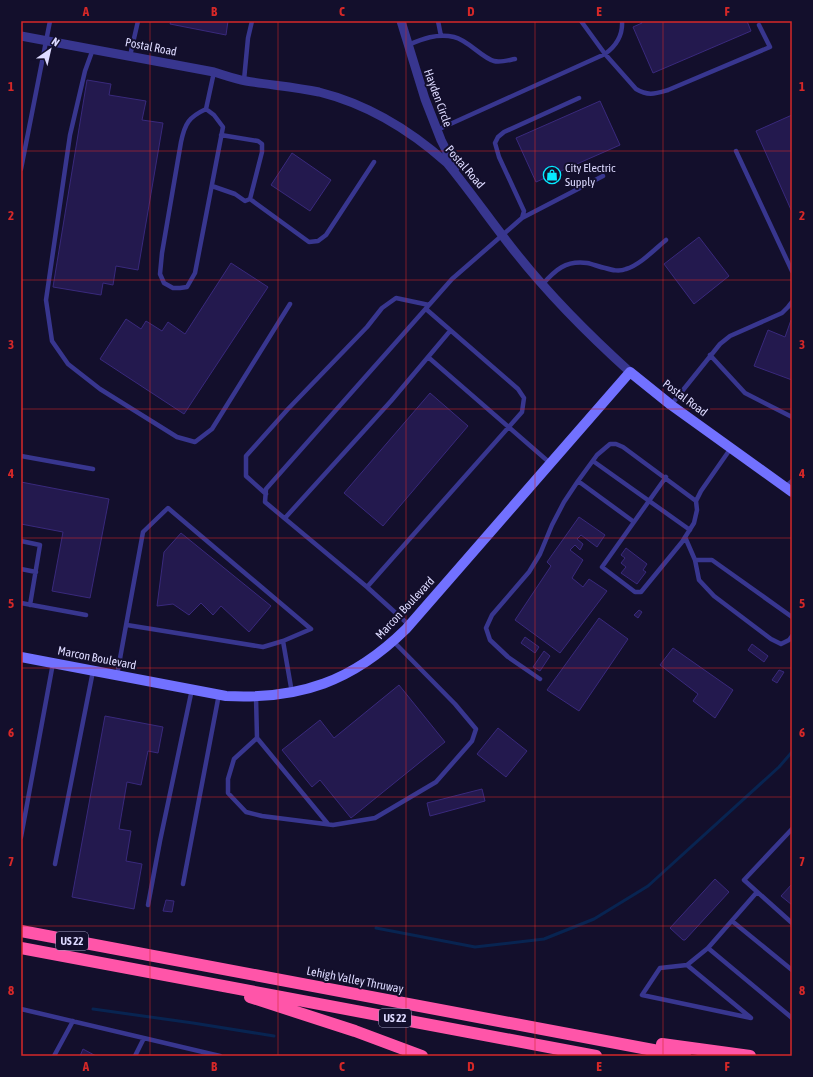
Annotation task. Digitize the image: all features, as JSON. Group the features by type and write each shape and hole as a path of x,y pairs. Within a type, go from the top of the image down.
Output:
{"highway":[{"name":"Lehigh Valley Thruway","path":"21,931 685,1056"},
{"name":"US 22","path":"21,948 596,1056"},
{"path":"195,980 356,1031 422,1056"},
{"path":"513,1024 750,1056"}],"street":[{"name":"Hayden Circle","path":"401,21 425,99 461,180"},
{"name":"Postal Road","path":"21,36 214,72 244,80 318,92 341,98 364,107 385,118 434,151 447,163 502,235 542,284 582,327 630,372 671,405 731,448 790,487"},
{"name":"Marcon Boulevard","path":"21,657 219,694 256,697 292,693 334,680 373,658 409,625 630,372"}],"lane":[{"path":"21,169 50,21"},
{"path":"130,56 138,21"},
{"path":"244,80 248,38 252,21"},
{"path":"438,21 441,36"},
{"path":"581,21 605,54 636,89 645,94 656,94 668,90 770,47 760,25"},
{"path":"438,130 605,54 613,48 617,42 622,21"},
{"path":"408,45 428,37 454,37 472,46 492,61 499,62 515,59"},
{"path":"93,49 85,71 70,134 46,300 52,341 68,364 100,389 177,437 194,442 212,429 290,304"},
{"path":"206,109 214,72"},
{"path":"522,218 524,211 499,156 495,143 498,137 504,132 579,98"},
{"path":"206,109 214,115 223,127 195,273 187,287 173,288 164,283 160,274 162,253 181,142 184,128 190,119 197,113 206,109"},
{"path":"221,135 262,144 262,152 250,199"},
{"path":"736,151 792,271"},
{"path":"250,199 309,242 318,241 326,235 374,162"},
{"path":"409,625 367,587 265,502 266,489 452,279 522,218 603,176"},
{"path":"212,186 235,194 245,201 250,199"},
{"path":"542,284 558,269 574,263 587,263 614,270 625,270 635,266 666,240"},
{"path":"266,494 246,476 246,456 288,409 367,327 382,308 396,298 429,305"},
{"path":"671,405 720,344 730,336 782,313 792,302"},
{"path":"367,587 522,412 524,398 518,389 426,309"},
{"path":"285,518 391,401 450,331"},
{"path":"710,355 745,393 792,417"},
{"path":"428,357 550,463"},
{"path":"540,679 508,657 490,640 486,628 492,615 529,572 540,554 552,525 564,502 597,455 610,444 616,444 623,447 696,501"},
{"path":"666,478 602,567 635,592 641,592 690,530 694,523 697,510 696,501 731,448"},
{"path":"21,456 93,469"},
{"path":"593,461 690,530"},
{"path":"578,481 634,522"},
{"path":"118,675 143,532 168,508 311,629 283,641 263,647 127,625"},
{"path":"685,537 695,560 699,580 714,596 771,639 781,644 789,640 792,636"},
{"path":"21,541 40,545 30,605"},
{"path":"695,560 712,560 792,617"},
{"path":"21,569 36,572"},
{"path":"21,603 86,615"},
{"path":"283,641 292,693"},
{"path":"257,738 234,759 228,779 228,793 246,812 262,816 333,825 375,818 436,782 472,741 476,728 455,704 393,641"},
{"path":"21,837 53,663"},
{"path":"55,864 93,671"},
{"path":"148,905 192,689"},
{"path":"183,884 219,694"},
{"path":"256,697 257,738 328,824"},
{"path":"792,829 744,880 792,923"},
{"path":"687,965 751,1018 642,995 660,968 687,965 708,948 757,892"},
{"path":"732,921 792,970"},
{"path":"708,948 792,1018"},
{"path":"21,1009 220,1056"},
{"path":"54,1056 73,1021"},
{"path":"135,1056 144,1038"}],"building":[{"path":"171,21 228,21 226,35 170,24"},
{"path":"641,21 747,21 751,31 653,73 633,27 642,23"},
{"path":"87,80 111,84 109,95 146,101 142,120 163,123 138,270 116,266 113,285 103,283 101,295 53,287"},
{"path":"600,101 620,145 536,182 516,138"},
{"path":"792,115 792,212 756,131"},
{"path":"292,153 331,180 310,211 271,185"},
{"path":"699,237 729,276 694,304 664,264"},
{"path":"231,263 268,287 184,414 100,359 126,319 141,329 146,321 162,331 168,322 185,334"},
{"path":"791,320 792,380 754,366 768,330 785,337"},
{"path":"430,393 468,426 383,526 344,493"},
{"path":"21,482 109,499 90,598 52,591 63,532 21,524"},
{"path":"579,517 605,535 597,547 581,535 577,539 583,544 580,550 575,545 570,550 583,560 572,578 583,587 589,579 607,591 560,653 515,620 551,566 547,562"},
{"path":"181,533 271,606 249,632 221,606 213,615 201,603 189,615 173,604 157,606 164,552"},
{"path":"626,548 647,564 643,570 646,572 637,584 621,573 626,567 621,563 625,558 621,555"},
{"path":"639,610 642,612 638,618 634,615"},
{"path":"599,618 628,639 579,711 547,690"},
{"path":"525,637 539,647 535,653 521,643"},
{"path":"752,644 768,656 764,662 748,650"},
{"path":"673,648 733,690 715,718 693,701 698,694 660,665"},
{"path":"544,651 550,656 540,671 533,667"},
{"path":"779,670 784,672 777,683 772,680"},
{"path":"399,685 445,742 351,818 320,780 312,787 282,750 320,720 334,738"},
{"path":"105,716 163,727 158,753 148,751 141,785 127,782 119,829 131,831 126,861 142,864 134,909 72,897"},
{"path":"498,728 527,751 506,777 477,754"},
{"path":"482,789 485,801 430,816 427,803"},
{"path":"715,879 729,892 685,940 683,940 670,928"},
{"path":"792,884 792,905 781,896"},
{"path":"166,900 174,901 172,912 163,911"},
{"path":"83,1049 96,1056 80,1056"}],"waterway":[{"path":"376,928 475,947 544,939 594,919 648,886 779,767 792,752"},
{"path":"93,1009 274,1036"}],"place":[{"name":"City Electric Supply","path":"552,175"}]}
